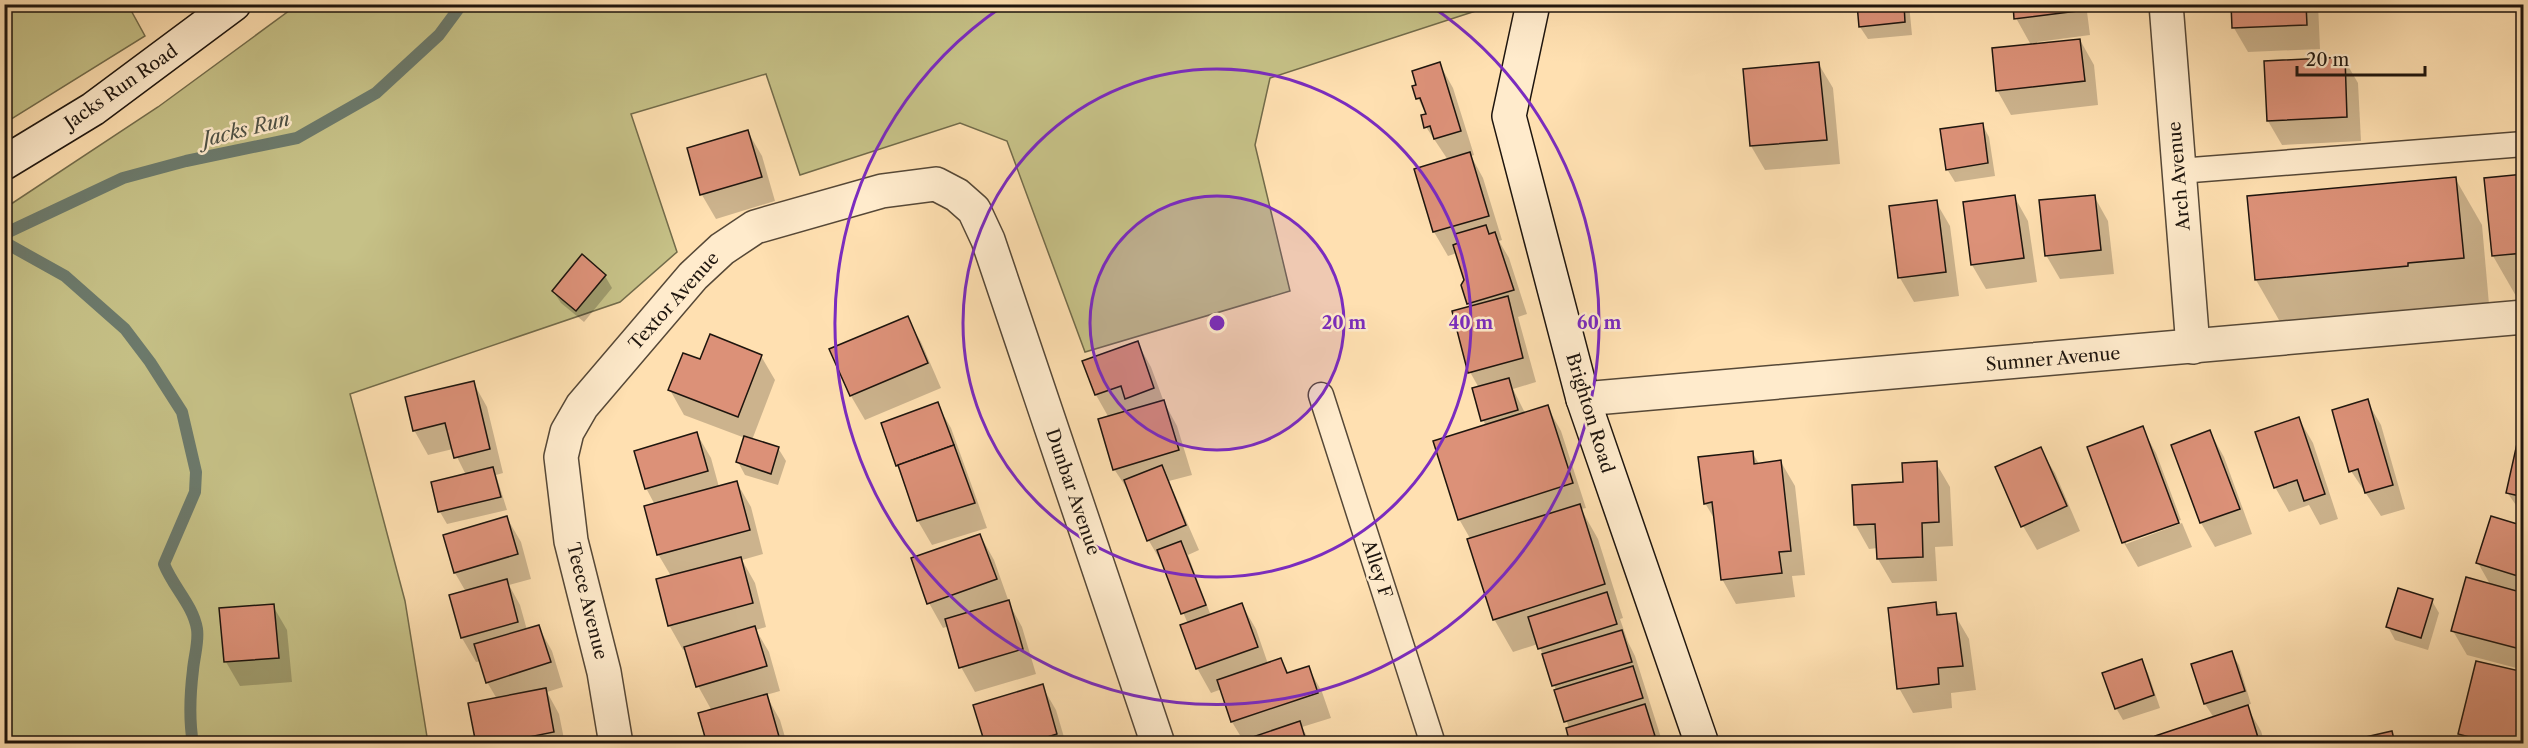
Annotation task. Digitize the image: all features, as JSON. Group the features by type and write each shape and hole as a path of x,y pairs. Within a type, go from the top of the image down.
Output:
{"street":[{"name":"Jacks Run Road","path":"4,163 93,109 234,4"},
{"name":"Brighton Road","path":"1533,4 1509,116 1583,399 1702,744"},
{"name":"Arch Avenue","path":"2166,4 2193,347"},
{"name":"Textor Avenue","path":"561,457 567,432 590,397 693,276 722,249 755,227 882,191 936,184 957,195 974,210 988,240"},
{"name":"Dunbar Avenue","path":"988,240 1158,744"},
{"name":"Sumner Avenue","path":"1583,399 2523,317"},
{"name":"Teece Avenue","path":"561,457 571,541 604,672 616,744"}],"lane":[{"path":"2179,171 2523,144"},
{"name":"Alley F","path":"1321,395 1433,744"}],"shaded area":[{"path":"5,4 128,5 145,36 5,123"},
{"path":"297,5 1494,5 1270,78 1255,145 1290,291 1085,352 1007,141 960,123 800,175 766,74 631,114 677,252 620,302 350,394 405,601 428,743 5,744 5,208 158,107"}],"building":[{"path":"1857,4 1904,4 1905,22 1859,27"},
{"path":"2013,4 2076,4 2077,11 2014,19"},
{"path":"2231,4 2306,4 2307,25 2232,28"},
{"path":"2080,39 2085,81 1996,91 1992,48"},
{"path":"2345,57 2347,117 2267,121 2264,61"},
{"path":"1440,62 1461,131 1434,139 1430,126 1424,128 1421,115 1426,114 1420,98 1416,99 1412,86 1416,85 1412,71"},
{"path":"1819,62 1827,140 1750,146 1743,69"},
{"path":"1983,123 1988,163 1946,170 1940,129"},
{"path":"748,130 762,177 700,195 687,148"},
{"path":"1470,152 1489,216 1433,232 1414,169"},
{"path":"2524,174 2524,253 2492,256 2484,178"},
{"path":"2456,177 2464,258 2408,263 2408,266 2255,280 2247,196"},
{"path":"2015,195 2024,258 1971,265 1963,202"},
{"path":"2095,195 2101,250 2045,256 2039,200"},
{"path":"1937,200 1946,272 1898,278 1889,206"},
{"path":"1486,225 1489,234 1495,232 1514,290 1467,304 1461,285 1464,280 1453,245 1458,243 1455,234"},
{"path":"582,254 606,275 576,311 552,291"},
{"path":"1508,296 1523,358 1468,373 1452,311"},
{"path":"908,316 928,363 850,396 829,349"},
{"path":"710,334 762,355 738,417 668,390 683,353 700,359"},
{"path":"1138,341 1154,388 1125,399 1121,386 1095,395 1082,361"},
{"path":"1509,378 1518,410 1481,421 1472,388"},
{"path":"474,381 490,449 454,458 445,423 413,431 405,397"},
{"path":"2368,399 2393,485 2365,493 2358,469 2349,472 2332,410"},
{"path":"1164,400 1179,450 1113,470 1098,419"},
{"path":"938,402 954,445 896,466 881,423"},
{"path":"1548,405 1573,483 1458,520 1433,441"},
{"path":"2299,417 2325,494 2304,501 2297,480 2274,488 2255,432"},
{"path":"2143,426 2179,523 2122,543 2087,447"},
{"path":"2210,430 2240,509 2200,523 2171,445"},
{"path":"697,432 708,471 645,489 634,451"},
{"path":"744,436 779,447 771,474 736,462"},
{"path":"2518,439 2524,440 2524,497 2506,493"},
{"path":"954,445 975,503 917,521 898,465"},
{"path":"2041,447 2067,506 2021,527 1995,467"},
{"path":"1753,451 1754,464 1781,460 1791,551 1779,552 1782,573 1721,580 1712,502 1704,504 1698,457"},
{"path":"1937,461 1939,522 1922,523 1923,557 1877,559 1875,524 1854,525 1852,485 1903,482 1902,463"},
{"path":"1162,465 1186,525 1147,541 1124,480"},
{"path":"493,467 501,497 438,512 431,482"},
{"path":"737,481 750,530 657,555 644,506"},
{"path":"1580,504 1605,584 1493,620 1467,539"},
{"path":"507,516 518,554 454,573 443,535"},
{"path":"2491,516 2524,526 2524,578 2476,563"},
{"path":"980,534 997,579 927,604 911,558"},
{"path":"1181,541 1206,605 1181,614 1157,550"},
{"path":"741,557 753,603 668,626 656,579"},
{"path":"2466,577 2524,593 2524,650 2451,631"},
{"path":"507,579 518,622 461,638 449,595"},
{"path":"2398,588 2433,599 2421,638 2386,627"},
{"path":"1607,592 1617,624 1538,649 1528,617"},
{"path":"1009,600 1023,649 959,668 945,619"},
{"path":"1936,602 1937,615 1956,613 1963,666 1938,668 1939,684 1897,689 1888,608"},
{"path":"1242,603 1258,647 1196,669 1180,625"},
{"path":"274,604 279,658 224,662 219,608"},
{"path":"539,625 551,662 486,683 474,644"},
{"path":"755,626 767,666 696,687 684,647"},
{"path":"1622,630 1632,662 1552,686 1542,654"},
{"path":"2232,651 2245,691 2204,704 2191,664"},
{"path":"1281,658 1287,673 1309,666 1318,693 1231,722 1217,680"},
{"path":"2142,659 2154,695 2115,709 2102,673"},
{"path":"2476,661 2524,672 2524,707 2515,744 2496,744 2458,734"},
{"path":"1633,666 1643,698 1564,722 1554,690"},
{"path":"1043,684 1057,734 1025,744 985,744 973,705"},
{"path":"546,688 554,732 494,744 476,744 468,703"},
{"path":"767,694 780,740 767,744 707,744 698,713"},
{"path":"1645,704 1655,736 1629,744 1570,744 1566,728"},
{"path":"2248,705 2260,744 2157,744 2155,736"},
{"path":"1300,721 1307,744 1239,744 1238,742"},
{"path":"2392,731 2395,744 2352,744 2352,740"}],"waterway":[{"name":"Jacks Run","path":"4,234 123,178 186,161 297,138 376,93 439,35 462,4"},
{"path":"4,242 65,276 125,329 150,362 182,412 196,472 195,492 164,564 187,604 197,629 191,698 193,744"}]}
